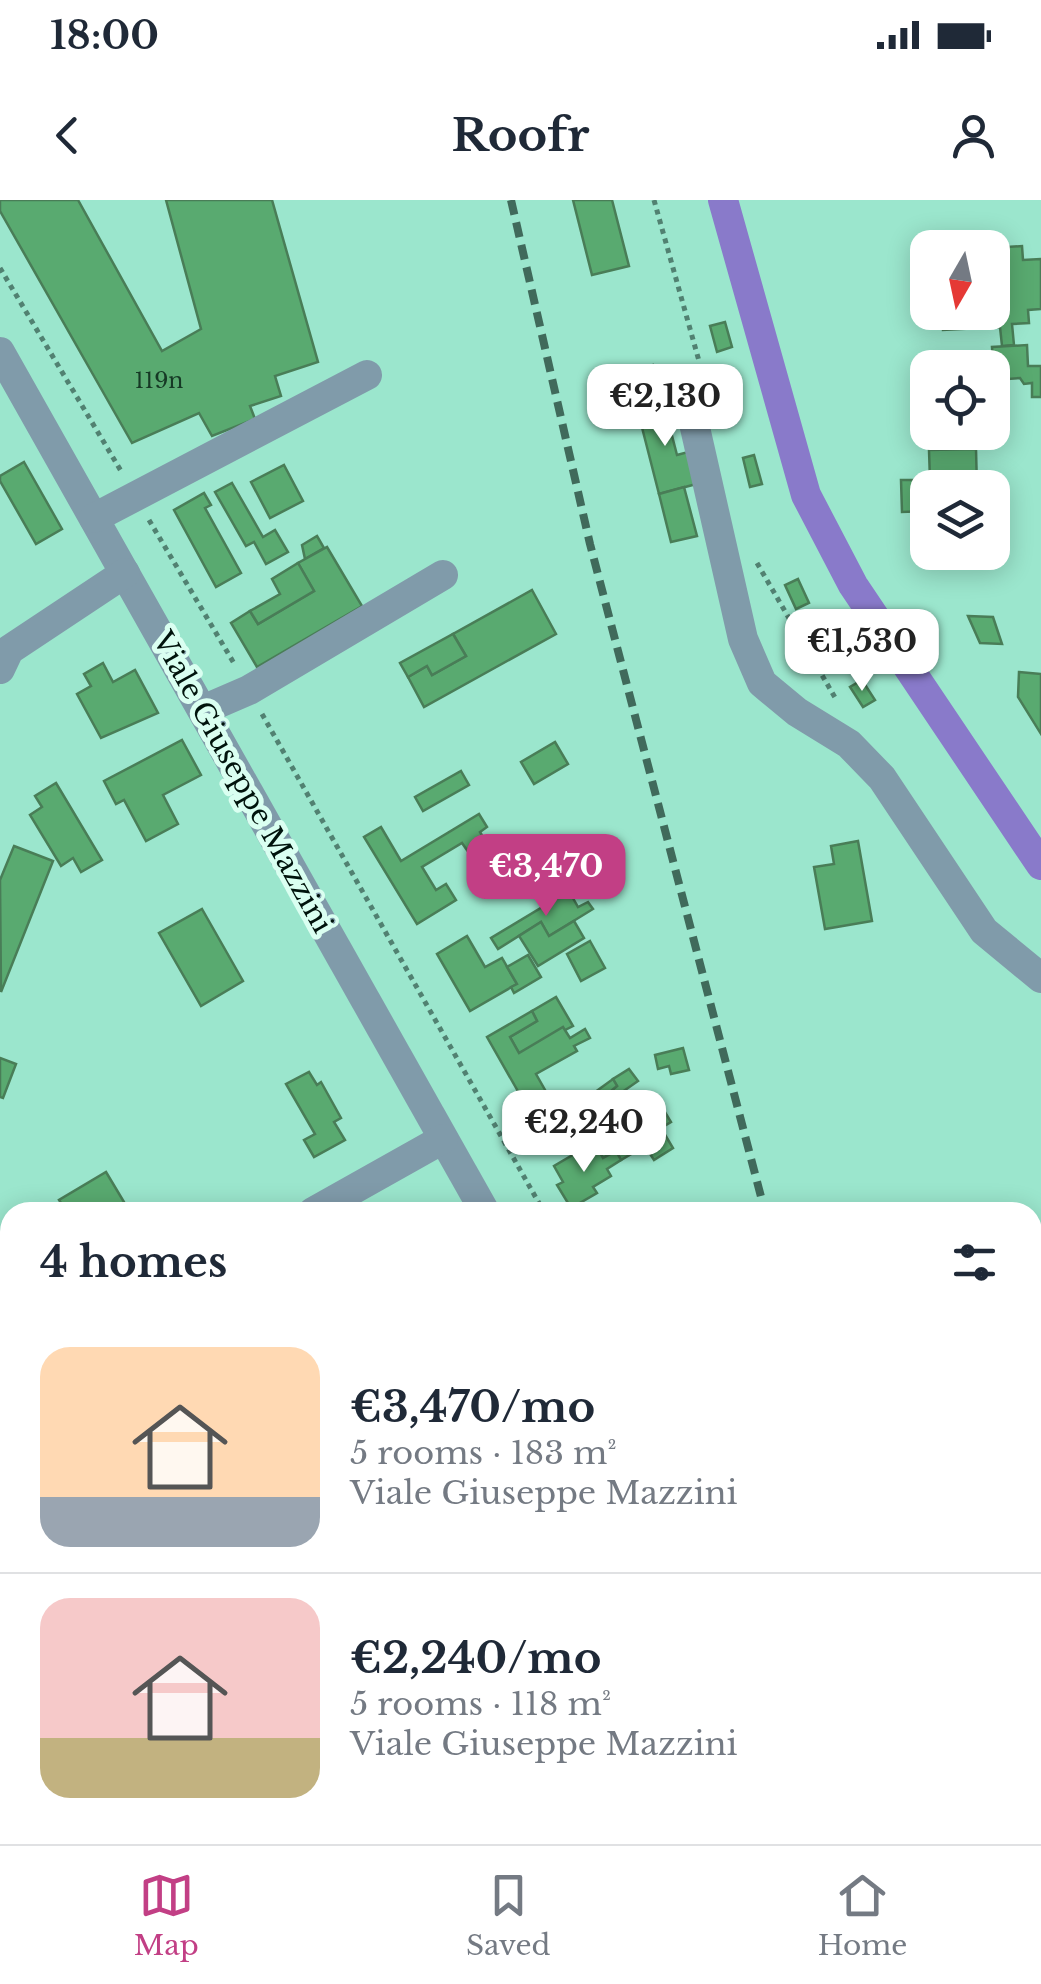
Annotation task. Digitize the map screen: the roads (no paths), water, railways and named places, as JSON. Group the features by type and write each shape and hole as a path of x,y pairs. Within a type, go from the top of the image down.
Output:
{"street":[{"name":"Viale Giuseppe Mazzini","path":"0,352 478,1202"},
{"path":"94,518 367,375"},
{"path":"694,379 743,639 762,683 797,712 849,744 882,778 984,931 1041,978"},
{"path":"0,669 8,650 124,572"},
{"path":"204,709 249,690 443,575"},
{"path":"330,1202 443,1139"}],"waterway":[{"path":"723,200 806,495 853,585 1041,865"}],"railway":[{"path":"511,200 590,544 762,1202"}]}
